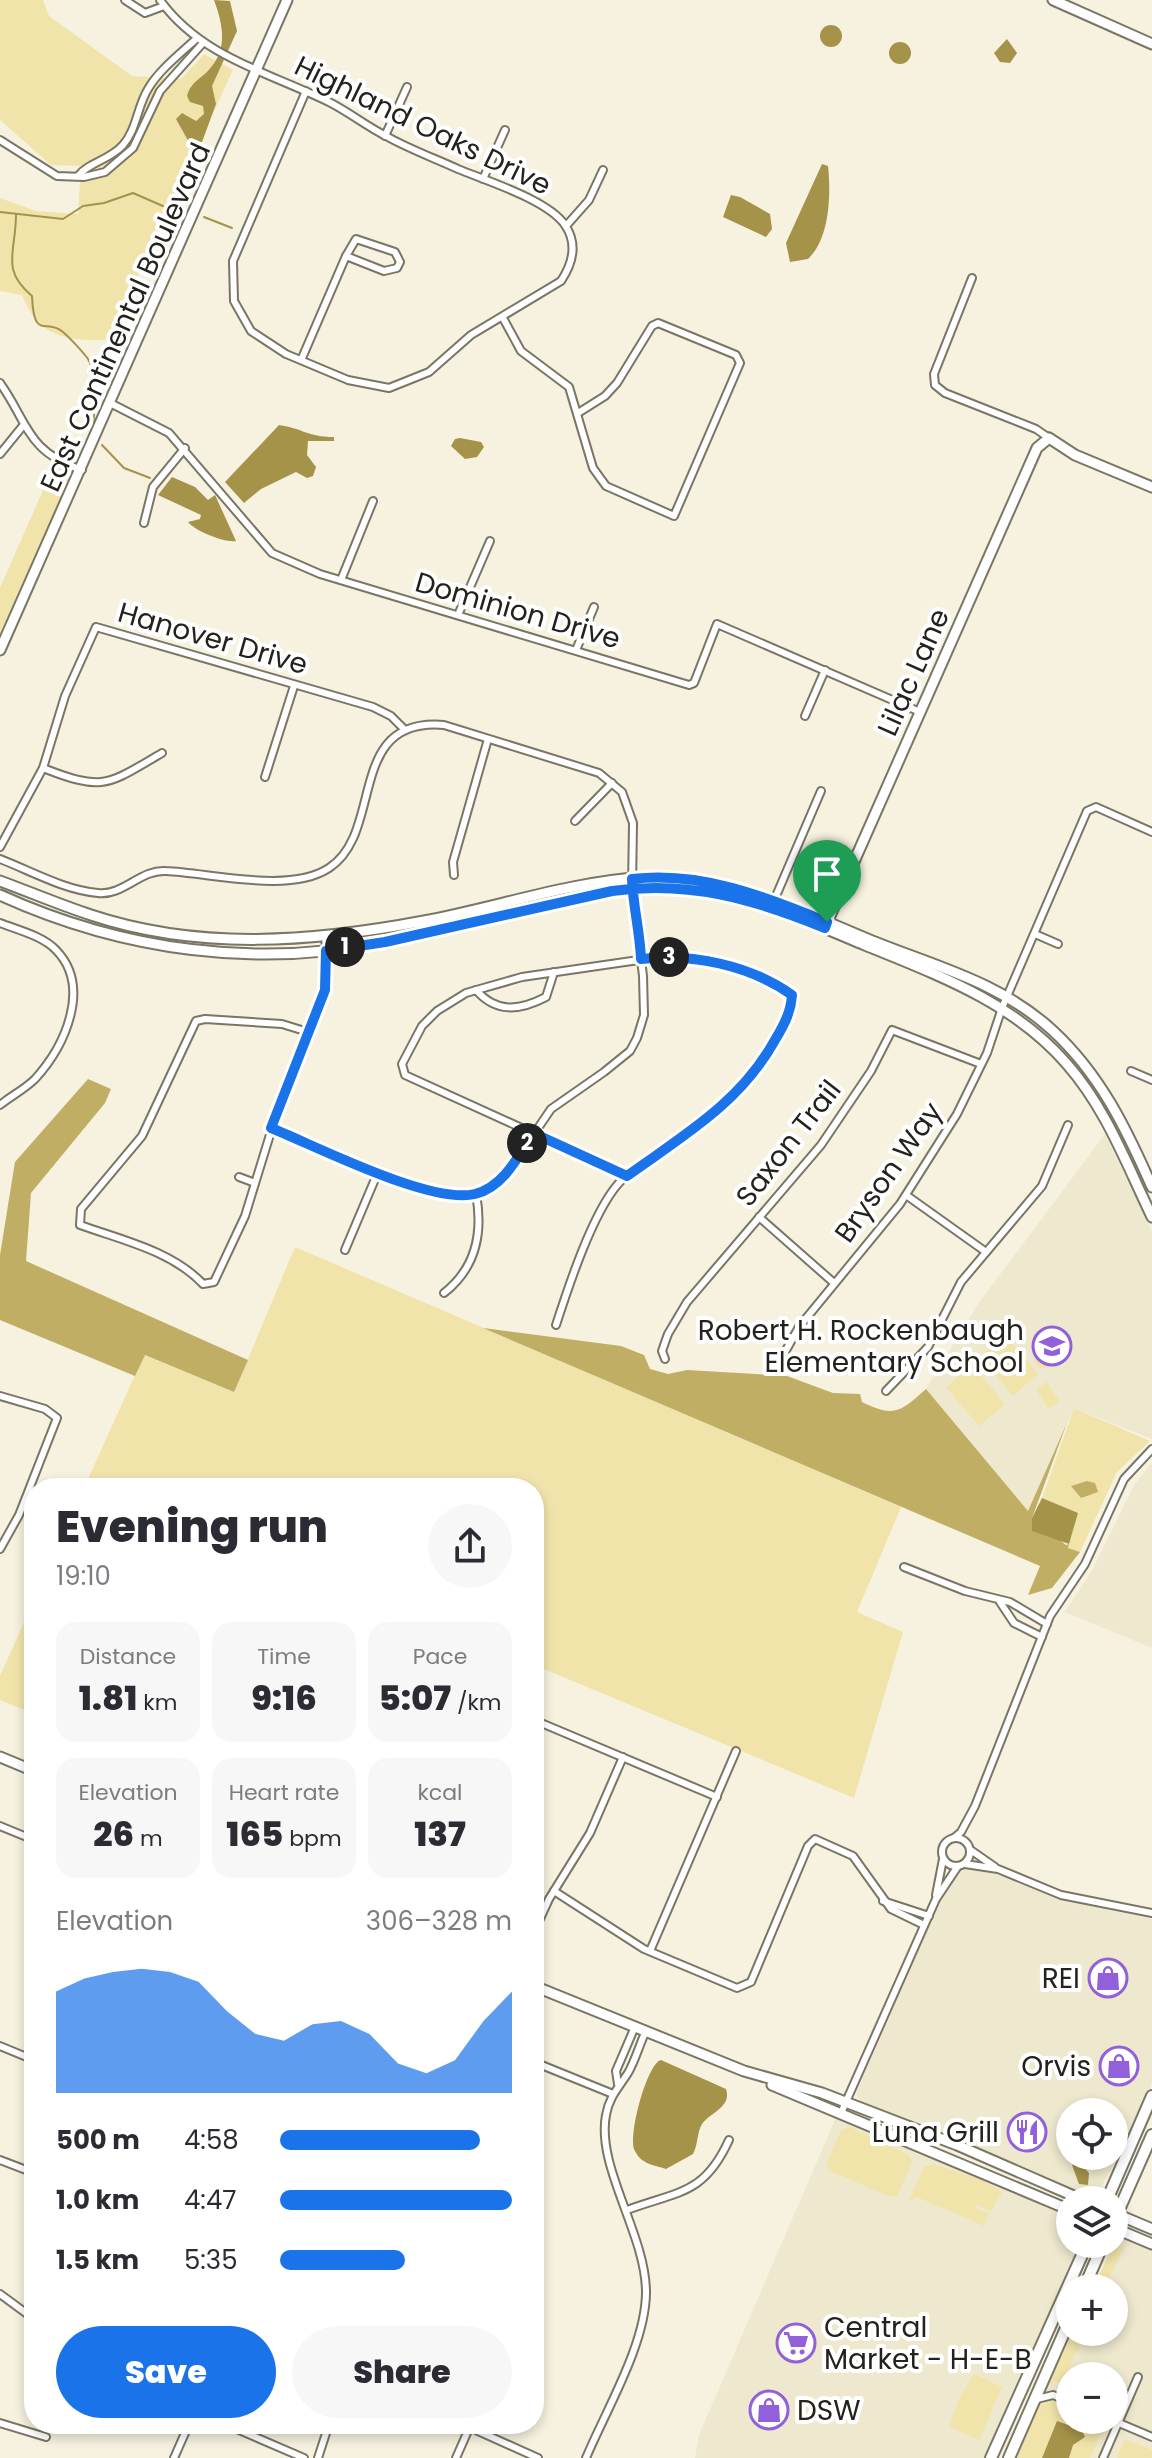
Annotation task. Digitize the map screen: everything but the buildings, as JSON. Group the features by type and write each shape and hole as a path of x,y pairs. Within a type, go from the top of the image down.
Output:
{"main road":[{"path":"1113,2186 1152,2096"},
{"path":"1128,2188 1152,2135"},
{"path":"991,2458 1081,2258"},
{"path":"1009,2457 1058,2346"}],"street":[{"path":"125,0 145,13 162,3"},
{"name":"East Continental Boulevard","path":"0,650 112,404 287,0"},
{"path":"1053,0 1152,44"},
{"name":"Highland Oaks Drive","path":"162,3 199,42 214,51 306,91 385,136 544,207 566,226"},
{"path":"78,176 84,168 100,164 121,148 134,129 149,86 199,42"},
{"path":"0,140 49,173 78,176 105,172 125,157 140,138 150,109 166,83 199,42"},
{"path":"385,136 407,87"},
{"path":"306,91 239,247 231,283 237,309 251,331 286,354 302,358 348,380 393,387 429,372 471,335 503,318 522,303 553,289 561,281 573,255 573,242 566,226 589,200 603,170"},
{"path":"483,179 505,130"},
{"path":"302,358 346,256 356,239 364,239 395,252 400,262 392,272 346,256"},
{"path":"972,278 934,374 939,389 1036,429 1075,455 1152,487"},
{"path":"503,318 521,351 569,387 593,468 606,486 674,516 740,363 736,355 658,323 652,326 605,396 578,413"},
{"path":"0,383 22,427 55,458 82,470"},
{"name":"Dominion Drive","path":"112,404 155,424 185,448 272,553 341,580 692,685 717,624 920,712"},
{"path":"0,454 22,427"},
{"name":"Lilac Lane","path":"826,925 1037,448 1049,438"},
{"path":"144,523 153,487 185,448"},
{"path":"341,580 373,501"},
{"path":"458,615 490,541"},
{"path":"576,650 594,607"},
{"name":"Hanover Drive","path":"0,847 43,768 65,696 96,627 373,707 391,716 404,729"},
{"path":"805,716 825,670"},
{"path":"265,777 294,686"},
{"path":"0,859 67,886 104,894 164,870 253,879 318,873 334,864 346,850 376,762 404,729 444,725 599,773 622,792 633,823 632,883 644,1015 630,1051 563,1098 533,1133 504,1178 476,1194 432,1193 271,1128"},
{"path":"454,875 453,862 488,739"},
{"path":"43,768 95,785 121,777 162,753"},
{"path":"575,821 612,783"},
{"path":"773,904 821,791"},
{"name":"Bryson Way","path":"778,1355 785,1352 799,1327 906,1195 957,1114 1087,811 1096,807 1152,832"},
{"path":"0,895 89,928 148,944 210,953 326,951 632,883 689,879 773,904 826,925 973,991 1002,1008 1057,1054 1097,1103 1152,1217"},
{"path":"0,881 92,916 174,934 271,940 325,937 425,921 598,880 632,883"},
{"path":"0,923 57,950 69,969 74,993 65,1031 45,1066 34,1080 0,1105"},
{"path":"1035,934 1058,944"},
{"path":"308,1032 282,1024 196,1021 142,1136 81,1209 79,1223 164,1256 189,1268 203,1284 211,1285 232,1245 271,1128 325,990 325,937"},
{"path":"886,950 972,977 1008,997 1050,1028 1097,1080 1127,1131 1152,1187"},
{"path":"556,1325 598,1221 618,1184 725,1106 772,1046 786,1021 792,995 770,981 708,961 666,956 554,972 476,990 450,1002 422,1026 402,1064 404,1073 627,1176"},
{"path":"476,990 493,1006 528,1003 546,997 554,972"},
{"name":"Saxon Trail","path":"665,1359 662,1351 668,1334 687,1302 821,1145 867,1078 892,1030 981,1064"},
{"path":"1131,1071 1152,1080"},
{"path":"886,1391 928,1347 952,1296 1042,1186 1068,1125"},
{"path":"345,1250 378,1172"},
{"path":"239,1177 255,1183"},
{"path":"444,1293 457,1282 478,1238 481,1225 476,1194"},
{"path":"906,1195 986,1252"},
{"path":"759,1217 834,1283"},
{"path":"0,1396 45,1409 57,1418 33,1478"},
{"path":"841,2113 936,1899 944,1844 961,1832 975,1806 1047,1624 1059,1600 1085,1564 1124,1479 1152,1449"},
{"path":"0,1549 24,1502"},
{"path":"904,1567 1000,1602 1010,1602 1047,1624"},
{"path":"1000,1602 1014,1623 1042,1637"},
{"path":"1014,1623 1025,1613"},
{"path":"544,1724 717,1797"},
{"path":"650,1951 736,1751"},
{"path":"0,1757 24,1767"},
{"path":"544,1912 596,1821 623,1757"},
{"path":"936,1899 961,1865 969,1846 975,1806"},
{"path":"0,1826 24,1836"},
{"path":"954,1838 998,1869 1061,1895 1152,1913"},
{"path":"554,1891 650,1951 730,1986 747,1986 808,1846 815,1839 858,1860 891,1909 924,1925"},
{"path":"943,1858 961,1865 998,1869"},
{"path":"883,1901 929,1916"},
{"path":"544,1990 744,2071 1056,2204"},
{"path":"618,2084 616,2071 634,2029"},
{"path":"586,2458 644,2318 645,2276 606,2137 605,2116 618,2084 628,2074 645,2033"},
{"path":"0,2046 24,2056"},
{"path":"544,2066 613,2094"},
{"path":"744,2071 846,2102 1056,2188"},
{"path":"890,2134 917,2143 934,2136"},
{"path":"627,2210 682,2194 702,2182 729,2140"},
{"path":"924,2149 937,2145 969,2150"},
{"path":"0,2160 24,2169"},
{"path":"1128,2221 1152,2229"},
{"path":"1128,2234 1152,2244"},
{"path":"0,2294 24,2312"},
{"path":"1046,2374 1053,2395"},
{"path":"1128,2396 1138,2377"},
{"path":"1034,2401 1056,2396"},
{"path":"0,2423 24,2430"},
{"path":"1128,2427 1152,2437"},
{"path":"36,2434 46,2437"},
{"path":"174,2458 185,2434"},
{"path":"248,2434 304,2458"},
{"path":"318,2458 326,2434"},
{"path":"456,2458 466,2434"},
{"path":"487,2434 538,2458"},
{"path":"1103,2458 1111,2434"}],"shaded area":[{"path":"0,0 43,0 49,16 132,76 181,79 204,54 233,70 108,340 55,334 37,320 22,295 0,291 0,198 36,211 78,214 81,166 51,165 0,120"},
{"path":"214,0 230,1 237,31 212,86 216,104 202,142 190,144 176,119 182,113 196,121 204,114 203,106 190,102 187,96 192,85 207,72 219,55 222,28"},
{"path":"831,25 839,28 842,36 839,44 831,47 823,44 820,36 823,28"},
{"path":"1007,39 1017,53 1010,63 1000,62 994,53"},
{"path":"900,42 908,45 911,53 908,61 900,64 892,61 889,53 892,45"},
{"path":"822,164 828,166 829,177 825,228 808,259 790,262 786,243"},
{"path":"731,195 770,214 772,229 766,237 723,217"},
{"path":"279,425 317,436 334,437 334,441 308,441 307,455 316,467 313,476 307,478 296,472 261,489 244,503 225,482"},
{"path":"455,439 481,442 484,447 477,457 465,459 451,446"},
{"path":"55,463 71,470 73,477 0,642 0,588"},
{"path":"172,477 195,487 208,500 215,495 236,541 218,538 197,529 188,522 200,519 201,515 158,495"},
{"path":"88,1079 111,1089 105,1103 31,1193 26,1261 248,1360 234,1392 145,1355 135,1376 0,1320 0,1255 15,1162"},
{"name":"Robert H. Rockenbaugh Elementary School","path":"1105,1134 1152,1232 1152,1439 1074,1408 1028,1511 926,1389 978,1304"},
{"path":"295,1247 901,1507 857,1612 903,1632 854,1798 544,1669 544,1478 89,1478 144,1355 234,1392"},
{"path":"483,1328 621,1346 644,1355 650,1369 668,1374 687,1370 787,1376 833,1393 860,1394 862,1402 882,1410 897,1410 926,1389 1028,1511 1067,1423 1032,1518 1066,1545 1069,1544 1068,1548 1080,1552 1052,1588 1028,1595 1040,1566"},
{"path":"1005,1335 1038,1374 1013,1396 980,1357"},
{"path":"1039,1350 1047,1350 1052,1359 1050,1366 1039,1368 1034,1363 1034,1355"},
{"path":"972,1365 1005,1404 979,1426 946,1387"},
{"path":"1047,1382 1060,1402 1048,1409 1036,1389"},
{"path":"1074,1408 1150,1441 1117,1472 1080,1552 1068,1548 1073,1511 1042,1498"},
{"path":"1152,1463 1152,1648 1065,1612 1093,1569 1134,1485"},
{"path":"1087,1481 1095,1483 1098,1492 1081,1498 1071,1486"},
{"path":"1042,1498 1078,1513 1069,1544 1032,1531 1032,1518"},
{"path":"24,1622 24,1710 0,1700 0,1676"},
{"path":"965,1866 986,1870 1068,1902 1152,1919 1152,2083 1132,2131 1128,2138 1128,2098 1056,2098 1056,2170 1111,2170 1102,2186 1066,2186 966,2142 918,2127 860,2100 856,2094 955,1871"},
{"path":"661,2060 726,2089 727,2095 723,2105 702,2124 693,2154 666,2169 641,2159 633,2143 636,2117 645,2087"},
{"path":"837,2115 922,2156 1000,2183 1010,2192 1056,2211 1056,2258 1077,2258 1069,2274 1056,2274 1056,2304 986,2458 695,2458 699,2435"},
{"path":"850,2127 909,2155 912,2162 897,2196 888,2196 828,2170 827,2162 841,2130"},
{"path":"934,2164 984,2181 1002,2192 991,2211 977,2205 976,2208 989,2214 984,2226 917,2197 909,2201 924,2167"},
{"path":"1074,2170 1086,2170 1088,2185 1079,2184"},
{"path":"1128,2238 1152,2248 1152,2458 1014,2458 1056,2365 1056,2434 1128,2434 1128,2362 1057,2362 1065,2346 1128,2346 1128,2274 1100,2274 1107,2258 1128,2258"},
{"path":"1108,2258 1119,2258 1111,2274 1100,2274"},
{"path":"1064,2346 1079,2346 1072,2362 1057,2362"},
{"path":"1056,2364 1056,2382 1051,2387 1050,2377"},
{"path":"974,2374 1002,2387 979,2440 949,2427 960,2396"},
{"path":"1051,2398 1056,2400 1056,2434 1101,2434 1090,2458 1015,2458 1038,2405"},
{"path":"1056,2423 1056,2434 1084,2434 1085,2437 1073,2445 1069,2458 1042,2458"},
{"path":"1125,2439 1152,2450 1152,2458 1117,2458"}],"waterway":[{"path":"0,212 63,219 83,206 133,193 179,213"},
{"path":"16,214 12,260 16,277 32,296 38,324 63,332 88,359 94,383 94,427"},
{"path":"204,217 232,228"},
{"path":"102,445 124,468 150,478"}],"place":[{"name":"Robert H. Rockenbaugh Elementary School","path":"1052,1346"},
{"name":"REI","path":"1108,1978"},
{"name":"Orvis","path":"1119,2066"},
{"name":"Luna Grill","path":"1027,2132"},
{"name":"Central Market - H-E-B","path":"796,2343"},
{"name":"DSW","path":"769,2410"}],"route":[{"path":"827,922 774,900 725,885 670,877 632,879 632,888 641,959 666,956 708,961 737,969 770,981 792,995 792,1005 786,1021 757,1069 725,1106 696,1130 627,1176 533,1133 504,1178 476,1194 432,1193 271,1128 325,990 328,972 326,951 385,942 632,888 691,888 721,893 754,900 825,928 827,922"}]}
